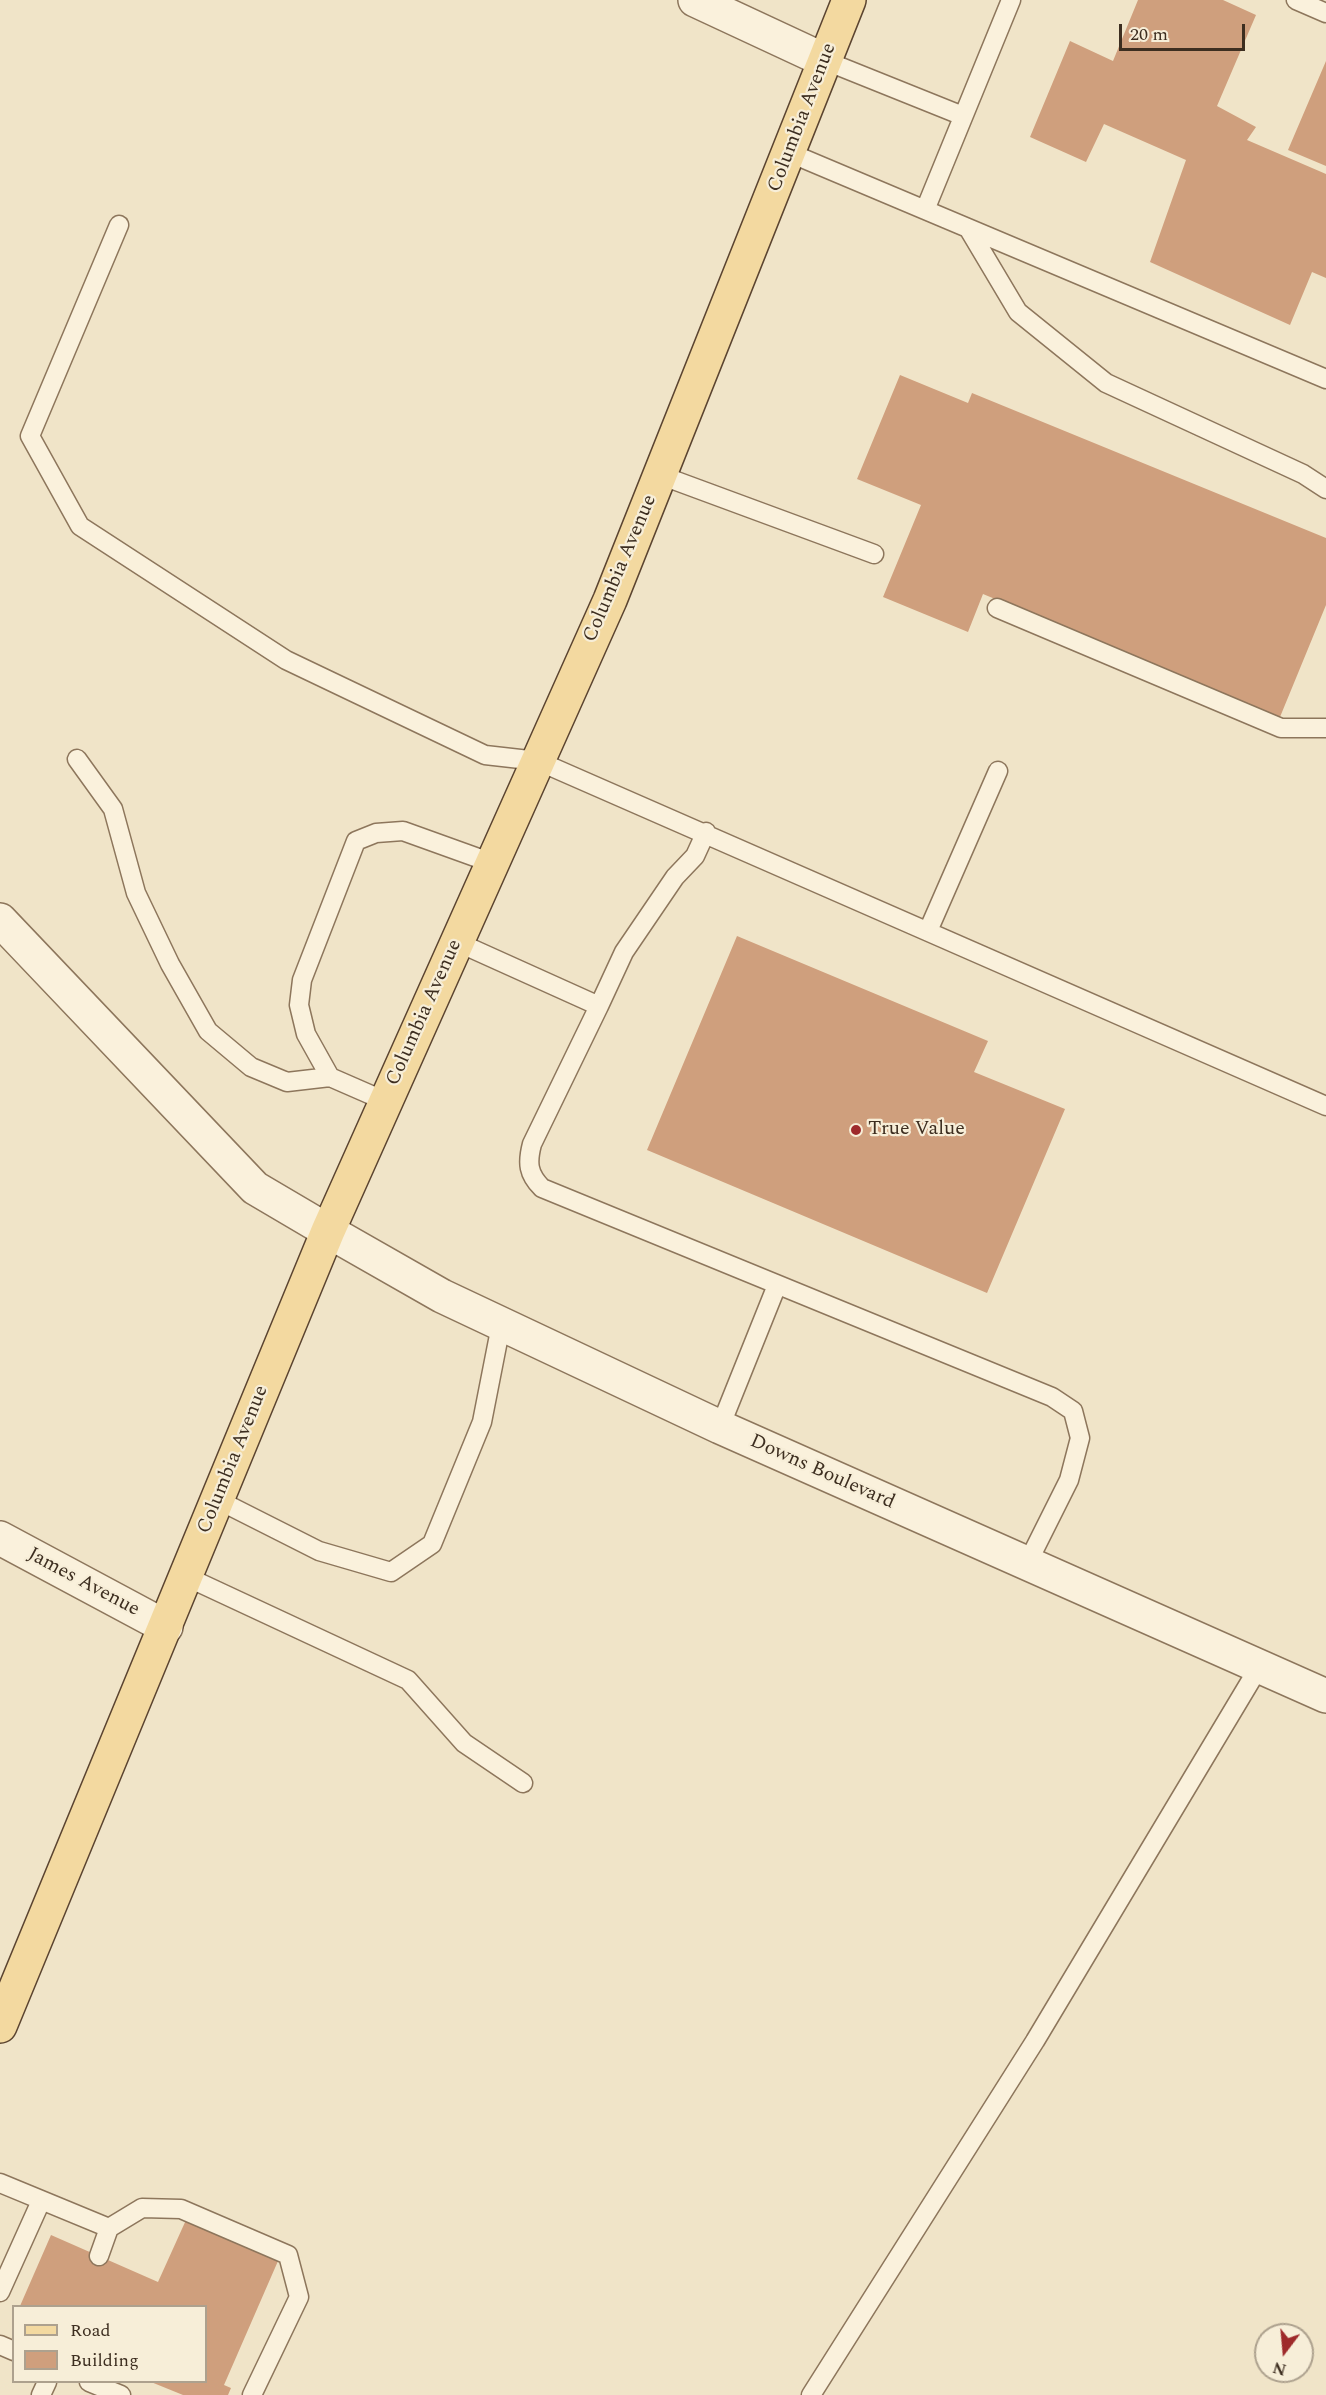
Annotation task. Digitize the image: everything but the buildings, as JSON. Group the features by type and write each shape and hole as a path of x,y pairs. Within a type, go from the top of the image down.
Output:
{"main road":[{"name":"Columbia Avenue","path":"0,2026 328,1231 610,600 790,153 849,0"}],"street":[{"path":"695,0 826,61"},
{"name":"Downs Boulevard","path":"0,920 255,1188 328,1231 442,1296 501,1325 720,1427 1326,1696"},
{"name":"James Avenue","path":"0,1538 166,1627"}],"lane":[{"path":"926,210 1011,0"},
{"path":"1296,0 1326,12"},
{"path":"826,61 963,116"},
{"path":"790,153 1326,379"},
{"path":"119,225 30,436 80,526 286,660 485,755 538,761 706,832 1326,1106"},
{"path":"968,228 1018,312 1106,383 1303,474 1326,489"},
{"path":"660,475 874,554"},
{"path":"997,608 1281,728 1326,728"},
{"path":"76,759 113,809 136,893 170,964 208,1031 251,1067 287,1082 330,1077 385,1101"},
{"path":"928,930 998,771"},
{"path":"330,1077 306,1034 299,1005 302,980 356,841 376,834 403,831 492,863"},
{"path":"706,832 695,856 675,877 624,952 532,1144 528,1162 532,1178 542,1188 561,1197 1052,1396 1073,1411 1080,1438 1069,1480 1027,1564"},
{"path":"457,942 599,1006"},
{"path":"720,1427 777,1285"},
{"path":"218,1500 319,1551 391,1572 432,1544 482,1422 501,1325"},
{"path":"187,1577 408,1680 464,1743 522,1783"},
{"path":"811,2395 1035,2041 1258,1667"},
{"path":"0,2183 109,2228"},
{"path":"0,2292 40,2201"},
{"path":"99,2256 109,2228 142,2208 181,2209 288,2254 299,2297 252,2395"},
{"path":"91,2383 121,2395"}],"place":[{"name":"True Value","path":"856,1130"}]}
